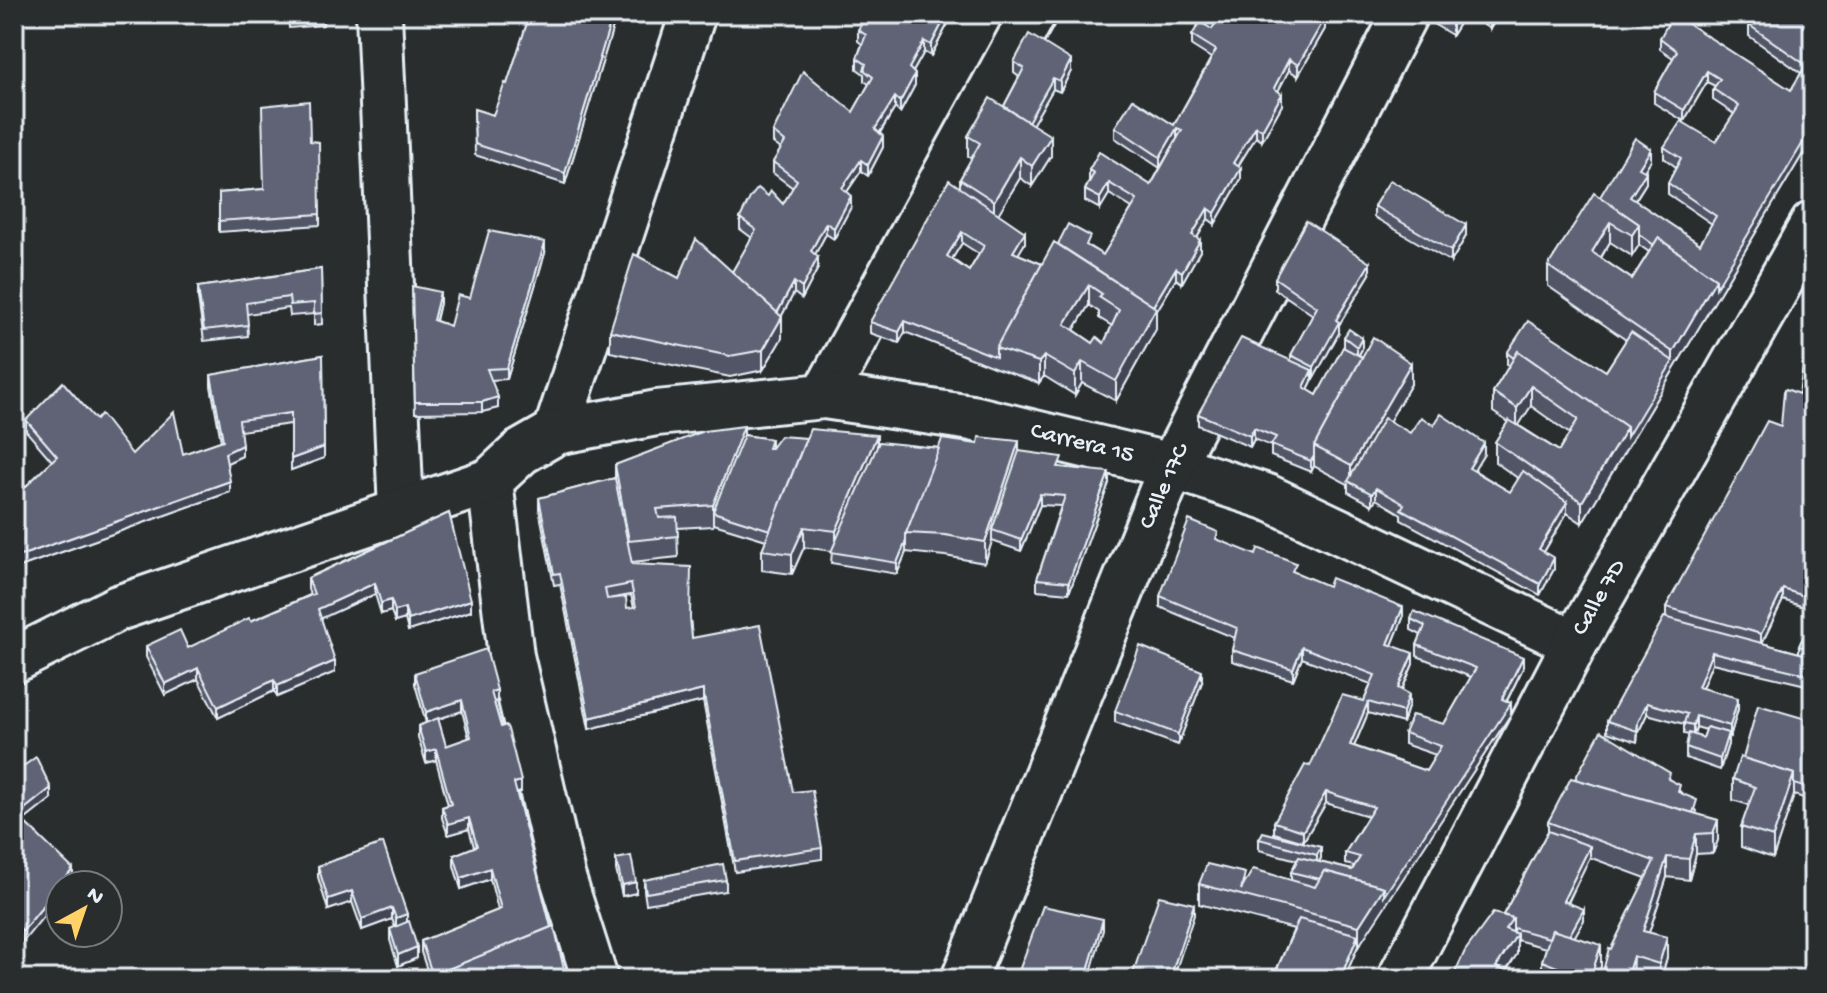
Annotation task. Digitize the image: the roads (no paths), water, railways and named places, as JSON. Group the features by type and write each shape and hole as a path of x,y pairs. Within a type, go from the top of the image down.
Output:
{"street":[{"path":"379,14 401,511"},
{"path":"556,432 693,14"},
{"path":"824,396 1033,14"},
{"name":"Calle 17C","path":"964,979 1172,466 1405,14"},
{"name":"Calle 7D","path":"1400,979 1575,643 1813,224"},
{"name":"Carrera 15","path":"490,481 521,452 556,432 657,413 824,396 972,418 1172,466 1267,497 1575,643"},
{"path":"14,660 118,608 490,481 511,656 562,875 595,979"}]}
